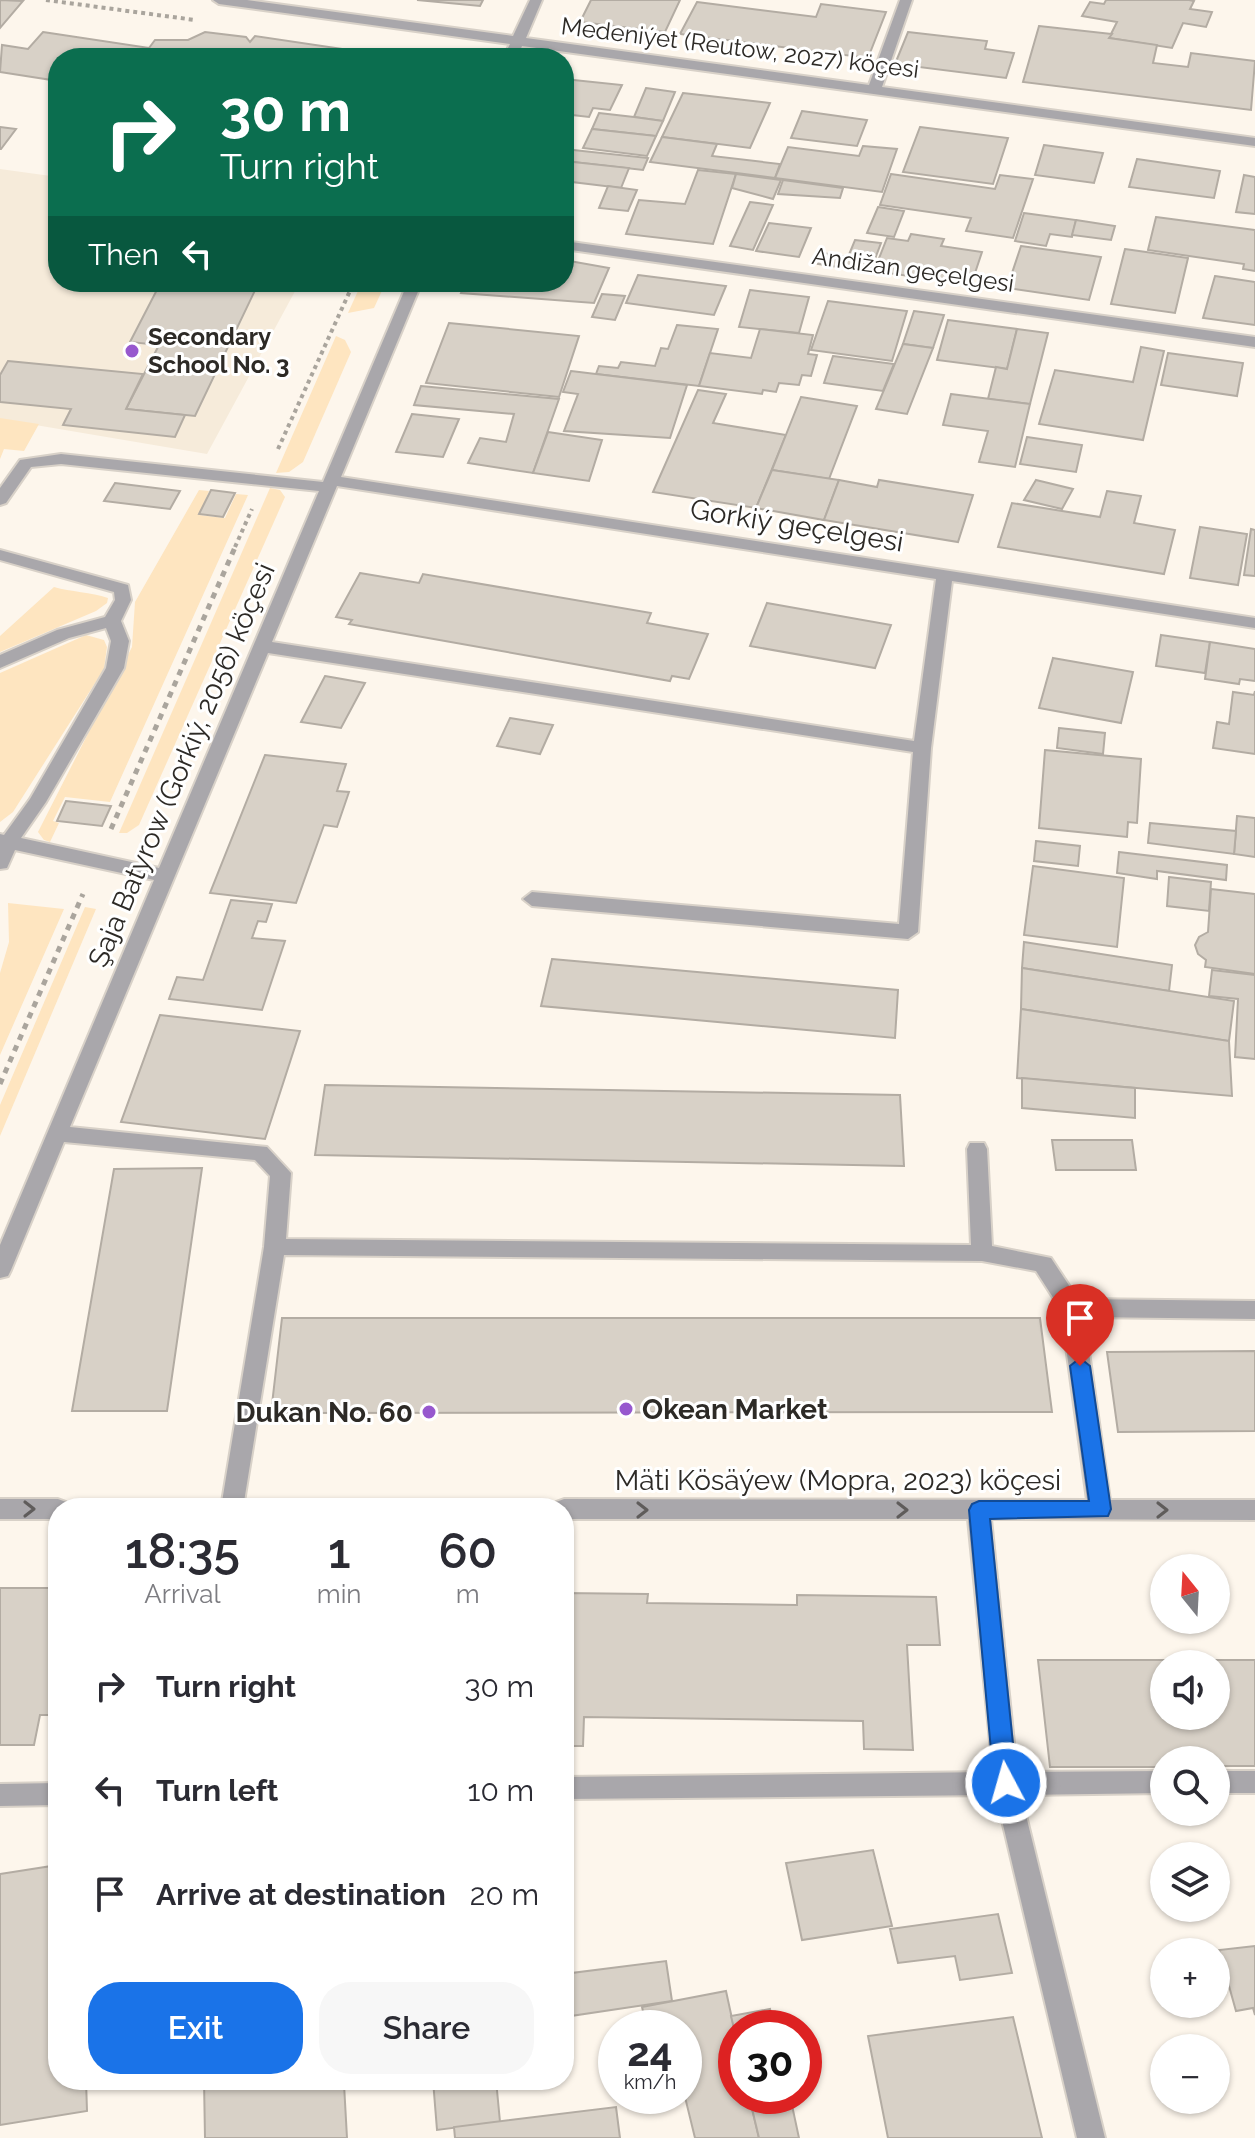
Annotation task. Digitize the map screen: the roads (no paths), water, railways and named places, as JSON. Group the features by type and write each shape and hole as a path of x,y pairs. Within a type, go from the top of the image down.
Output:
{"street":[{"name":"Medeniýet (Reutow, 2027) köçesi","path":"219,0 570,48"},
{"path":"514,48 536,0"},
{"path":"875,88 906,0"},
{"name":"Medeniýet (Reutow, 2027) köçesi","path":"574,48 1255,142"},
{"name":"Andižan geçelgesi","path":"574,246 1255,342"},
{"name":"Şaja Batyrow (Gorkiý, 2056) köçesi","path":"0,1270 411,292"},
{"name":"Gorkiý geçelgesi","path":"0,500 26,463 61,459 330,484 945,573 1255,623"},
{"path":"0,555 122,589 123,600 112,621 63,634 0,662"},
{"path":"532,899 908,932 922,748 945,573"},
{"path":"0,863 3,843 37,802 115,668 120,641 112,621"},
{"path":"261,646 922,748"},
{"path":"3,843 164,876"},
{"path":"55,1133 260,1153 281,1173 275,1247 234,1498"},
{"path":"977,1149 982,1253"},
{"path":"275,1247 982,1253 1043,1264 1072,1308 1100,1509"},
{"path":"1072,1308 1255,1310"},
{"path":"0,1509 48,1509"},
{"name":"Mäti Kösäýew (Mopra, 2023) köçesi","path":"574,1509 1255,1510"},
{"path":"979,1510 1006,1783 1091,2138"},
{"path":"574,1788 1150,1782"},
{"path":"1230,1782 1255,1782"},
{"path":"0,1795 48,1794"}],"place":[{"name":"Secondary School No. 3","path":"132,351"},
{"name":"Okean Market","path":"626,1409"},
{"name":"Dukan No. 60","path":"429,1412"}]}
